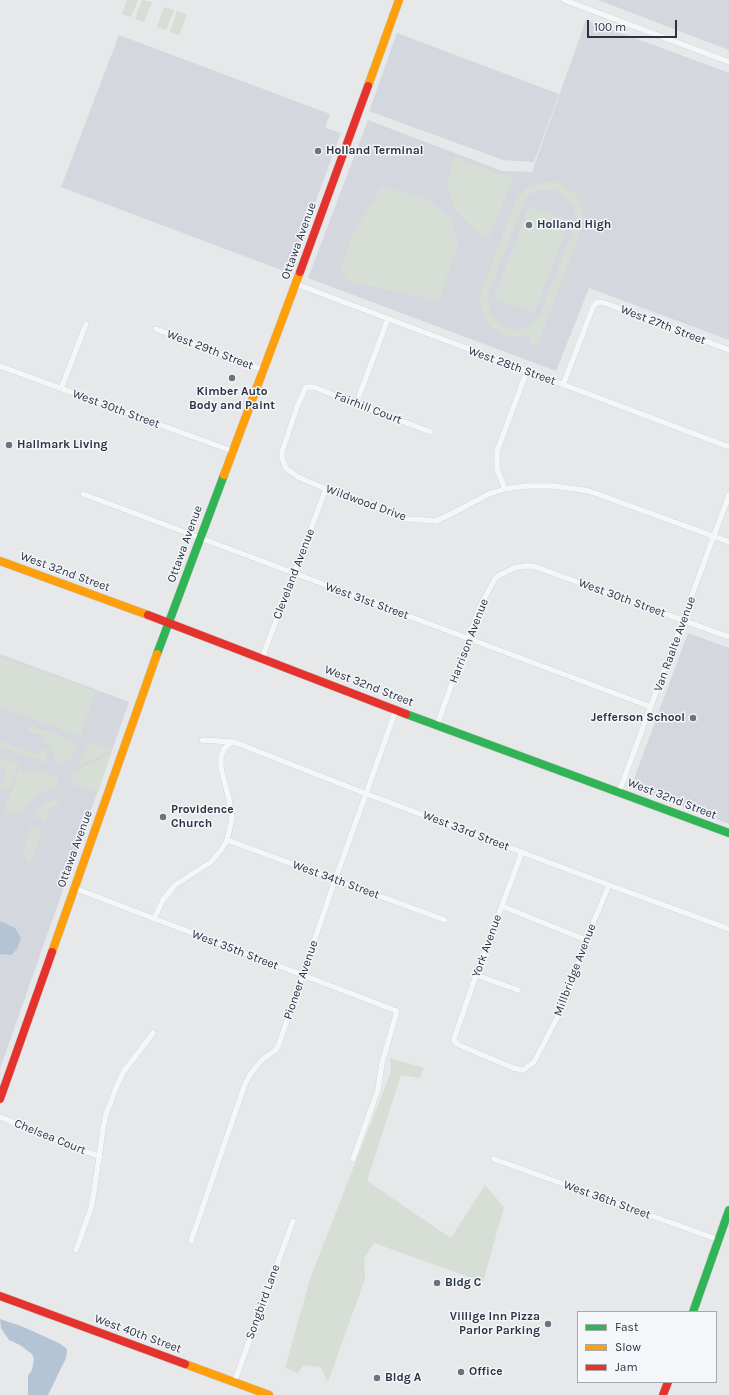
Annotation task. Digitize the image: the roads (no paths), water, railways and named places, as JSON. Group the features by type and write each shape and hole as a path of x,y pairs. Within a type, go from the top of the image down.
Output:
{"street":[{"name":"Ottawa Avenue","path":"0,1099 169,622 296,284 399,0"},
{"path":"564,0 729,62"},
{"name":"West 28th Street","path":"296,284 729,447"},
{"name":"West 27th Street","path":"563,384 593,307 597,302 605,303 729,350"},
{"path":"356,404 388,319"},
{"path":"61,389 86,324"},
{"name":"West 29th Street","path":"156,329 263,370"},
{"name":"West 30th Street","path":"0,366 232,451"},
{"path":"505,489 497,469 497,451 527,371"},
{"name":"Fairhill Court","path":"306,387 314,387 431,432"},
{"name":"Wildwood Drive","path":"306,387 297,407 282,452 283,463 286,468 298,477 326,489 408,520 436,521 489,494 505,489 544,485 589,491 714,536"},
{"name":"Cleveland Avenue","path":"262,658 326,489"},
{"name":"West 31st Street","path":"83,494 200,539 652,706"},
{"name":"Van Raalte Avenue","path":"619,792 729,495"},
{"path":"714,536 729,542"},
{"name":"West 32nd Street","path":"0,561 169,622 396,710 729,833"},
{"name":"West 30th Street","path":"514,568 533,566 729,637"},
{"name":"Harrison Avenue","path":"437,725 480,606 496,577 514,568"},
{"name":"Pioneer Avenue","path":"191,1241 245,1084 262,1060 278,1047 335,880 396,710"},
{"name":"West 33rd Street","path":"202,740 234,742 609,885 729,928"},
{"path":"154,919 163,900 175,885 211,862 222,849 227,840 232,818 221,768 221,757 228,744 234,742"},
{"name":"West 34th Street","path":"227,840 445,920"},
{"name":"York Avenue","path":"454,1041 454,1037 476,975 522,852"},
{"name":"Millbridge Avenue","path":"454,1041 459,1045 513,1068 523,1070 534,1062 570,989 586,940 609,885"},
{"name":"West 35th Street","path":"74,888 397,1011 382,1063 378,1090 353,1159"},
{"path":"502,906 586,940"},
{"path":"476,975 518,990"},
{"name":"Chelsea Court","path":"76,1250 91,1208 106,1114 118,1083 131,1061 153,1033"},
{"name":"Chelsea Court","path":"0,1117 100,1157"},
{"name":"West 36th Street","path":"494,1159 719,1240"},
{"path":"693,1311 729,1210"},
{"name":"Songbird Lane","path":"234,1383 293,1221"},
{"name":"West 40th Street","path":"0,1296 269,1395"},
{"path":"663,1395 668,1383"}],"water":[{"path":"0,921 15,928 21,938 17,949 11,955 0,954"},
{"path":"0,1319 21,1326 59,1343 66,1348 66,1358 48,1395 28,1395 28,1376 32,1370 34,1359 32,1354 20,1345 9,1340 1,1328"}],"place":[{"name":"Holland Terminal","path":"318,151"},
{"name":"Holland High","path":"529,225"},
{"name":"Kimber Auto Body and Paint","path":"232,378"},
{"name":"Hallmark Living","path":"9,445"},
{"name":"Jefferson School","path":"693,718"},
{"name":"Providence Church","path":"163,817"},
{"name":"Bldg C","path":"437,1283"},
{"name":"Villige Inn Pizza Parlor Parking","path":"548,1324"},
{"name":"Office","path":"461,1372"},
{"name":"Bldg A","path":"377,1378"}]}
